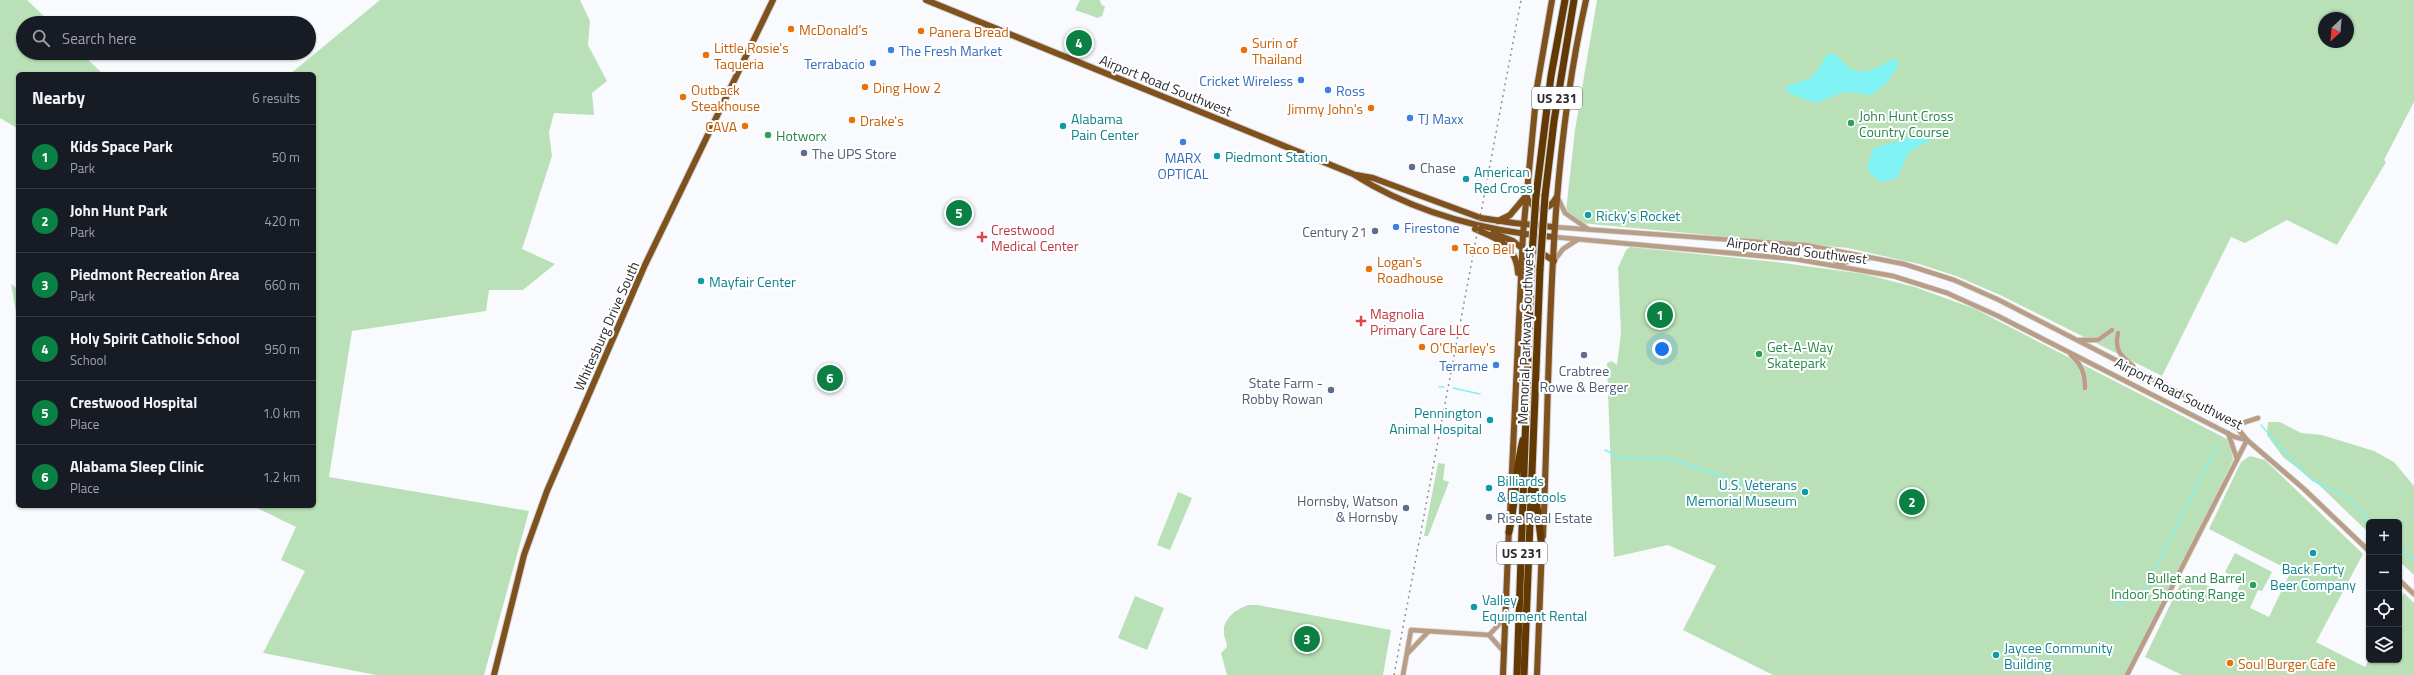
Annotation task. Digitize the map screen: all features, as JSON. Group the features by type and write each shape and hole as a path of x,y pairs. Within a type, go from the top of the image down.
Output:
{"highway":[{"name":"Memorial Parkway Southwest","path":"1518,675 1526,472 1525,432 1531,269 1536,196 1551,76 1565,0"},
{"name":"Memorial Parkway Southwest","path":"1524,675 1540,269 1545,196 1554,120 1574,0"},
{"path":"1509,532 1513,514 1519,455 1525,432"},
{"path":"1532,470 1542,548"}],"main road":[{"name":"Whitesburg Drive South","path":"494,675 524,555 547,491 644,266 774,0"},
{"name":"Airport Road Southwest","path":"926,0 1353,174 1370,185 1457,221 1479,227 1554,237"},
{"path":"1503,675 1523,234 1537,88 1552,0"},
{"path":"1537,675 1550,317 1554,261 1554,227 1564,129 1586,0"},
{"name":"Airport Road Southwest","path":"1353,174 1373,178 1481,218 1524,225 1554,227"},
{"path":"1526,196 1533,206 1542,209 1550,206 1557,196"},
{"path":"1498,221 1510,215 1526,196"},
{"path":"1457,221 1491,236 1509,248 1518,265 1520,297"},
{"path":"1479,227 1509,239 1522,248"},
{"path":"1522,258 1530,250 1537,250 1554,261"}],"street":[{"path":"1557,196 1565,213 1572,220 1592,230"},
{"name":"Airport Road Southwest","path":"1554,227 1806,245 1875,258 1954,280 1999,300 2204,405 2233,426 2247,440"},
{"name":"Airport Road Southwest","path":"1554,237 1794,258 1840,265 1893,276 1947,293 1998,316 2228,433 2247,440"},
{"path":"1554,261 1563,249 1577,240"},
{"path":"1806,245 1831,257 1840,265 1851,260 1875,258"},
{"path":"2071,337 2089,341 2096,340 2112,330"},
{"path":"2118,333 2116,340 2118,352 2139,371"},
{"path":"2066,350 2080,364 2084,372 2085,388"},
{"path":"2233,426 2258,418"},
{"path":"2228,433 2237,459"},
{"path":"2127,675 2247,440 2304,489 2366,548"},
{"path":"2402,583 2414,594"},
{"path":"1489,635 1506,617"},
{"path":"1403,675 1411,630 1489,635 1504,652"},
{"path":"1407,654 1428,632"}],"green space":[{"path":"0,0 27,0 44,16 16,16 16,60 88,60 101,72 16,72 16,127 0,118"},
{"path":"380,0 580,0 590,21 588,45 607,81 592,93 594,115 554,113 549,132 552,156 522,249 555,264 523,290 489,290 486,311 352,331 329,477 529,511 484,675 376,675 263,653 305,571 281,560 296,527 257,508 316,508 316,72 292,72 307,60 316,60 316,53"},
{"path":"1080,0 1100,0 1101,4 1105,7 1102,16 1098,18 1075,10"},
{"path":"1597,0 2414,0 2414,102 2384,160 2386,162 2337,245 2287,220 2245,243 2231,237 2162,376 2000,295 1956,276 1919,264 1848,248 1581,223 1566,211 1575,130"},
{"path":"1630,247 1776,262 1864,274 1915,287 1975,309 2227,439 2231,443 2233,460 2127,675 1773,675 1683,630 1716,566 1668,545 1614,557 1607,363 1612,361 1617,365 1621,333 1618,268 1626,250"},
{"path":"11,284 16,288 16,312"},
{"path":"2268,422 2280,422 2301,433 2322,435 2374,451 2394,462 2414,486 2414,575 2402,564 2402,519 2366,519 2366,530 2320,486 2283,457 2267,435"},
{"path":"2250,456 2265,460 2363,554 2316,642 2365,667 2367,663 2402,663 2402,597 2404,593 2414,603 2414,675 2182,675 2145,657 2185,574 2233,599 2242,581 2225,572 2235,553 2272,572 2262,591 2258,590 2250,608 2269,617 2291,571 2209,529 2241,462"},
{"path":"1438,463 1445,464 1443,480 1449,482 1428,536 1424,536"},
{"path":"1178,492 1192,498 1170,550 1157,545"},
{"path":"1135,596 1164,608 1147,650 1118,638"},
{"path":"1248,605 1258,605 1391,630 1383,675 1227,675 1221,653 1227,647 1224,635 1225,624 1234,612"}],"water":[{"path":"1828,53 1837,56 1850,68 1862,72 1869,71 1895,58 1899,64 1888,82 1871,95 1845,92 1815,103 1786,92 1787,86 1809,79 1818,70"},
{"path":"1929,132 1932,139 1909,152 1897,178 1883,182 1871,175 1867,166 1874,148"}],"waterway":[{"path":"1439,387 1444,387"},
{"path":"1453,388 1480,394"},
{"path":"2261,425 2296,465 2312,480 2341,494 2353,503 2367,519"},
{"path":"2115,605 2142,594 2217,446"},
{"path":"1605,450 1622,458 1671,459 1746,485 1759,484"},
{"path":"2402,549 2414,560"}],"railway":[{"path":"1394,675 1521,0"}],"place":[{"name":"McDonald's","path":"791,29"},
{"name":"Panera Bread","path":"921,31"},
{"name":"Holy Spirit Catholic School","path":"1079,43"},
{"name":"The Fresh Market","path":"891,50"},
{"name":"Surin of Thailand","path":"1244,50"},
{"name":"Little Rosie's Taqueria","path":"706,55"},
{"name":"Terrabacio","path":"873,63"},
{"name":"Cricket Wireless","path":"1301,80"},
{"name":"Ding How 2","path":"865,87"},
{"name":"Ross","path":"1328,90"},
{"name":"Outback Steakhouse","path":"683,97"},
{"name":"Jimmy John's","path":"1371,108"},
{"name":"TJ Maxx","path":"1410,118"},
{"name":"Drake's","path":"852,120"},
{"name":"John Hunt Cross Country Course","path":"1851,123"},
{"name":"CAVA","path":"745,126"},
{"name":"Alabama Pain Center","path":"1063,126"},
{"name":"Hotworx","path":"768,135"},
{"name":"MARX OPTICAL","path":"1183,142"},
{"name":"The UPS Store","path":"804,153"},
{"name":"Piedmont Station","path":"1217,156"},
{"name":"Chase","path":"1412,167"},
{"name":"American Red Cross","path":"1466,179"},
{"name":"Crestwood Hospital","path":"959,213"},
{"name":"Ricky's Rocket","path":"1588,215"},
{"name":"Firestone","path":"1396,227"},
{"name":"Century 21","path":"1375,231"},
{"name":"Crestwood Medical Center","path":"982,237"},
{"name":"Taco Bell","path":"1455,248"},
{"name":"Logan's Roadhouse","path":"1369,269"},
{"name":"Mayfair Center","path":"701,281"},
{"name":"Kids Space Park","path":"1660,315"},
{"name":"Magnolia Primary Care LLC","path":"1361,321"},
{"name":"O'Charley's","path":"1422,347"},
{"name":"Get-A-Way Skatepark","path":"1759,354"},
{"name":"Crabtree Rowe & Berger","path":"1584,355"},
{"name":"Terrame","path":"1496,365"},
{"name":"Alabama Sleep Clinic","path":"830,378"},
{"name":"State Farm - Robby Rowan","path":"1331,390"},
{"name":"Pennington Animal Hospital","path":"1490,420"},
{"name":"Billiards & Barstools","path":"1489,488"},
{"name":"U.S. Veterans Memorial Museum","path":"1805,492"},
{"name":"John Hunt Park","path":"1912,502"},
{"name":"Hornsby, Watson & Hornsby","path":"1406,508"},
{"name":"Rise Real Estate","path":"1489,517"},
{"name":"Back Forty Beer Company","path":"2313,553"},
{"name":"Bullet and Barrel Indoor Shooting Range","path":"2253,585"},
{"name":"Valley Equipment Rental","path":"1474,607"},
{"name":"Piedmont Recreation Area","path":"1307,639"},
{"name":"Jaycee Community Building","path":"1996,655"},
{"name":"Soul Burger Cafe","path":"2230,663"}]}
